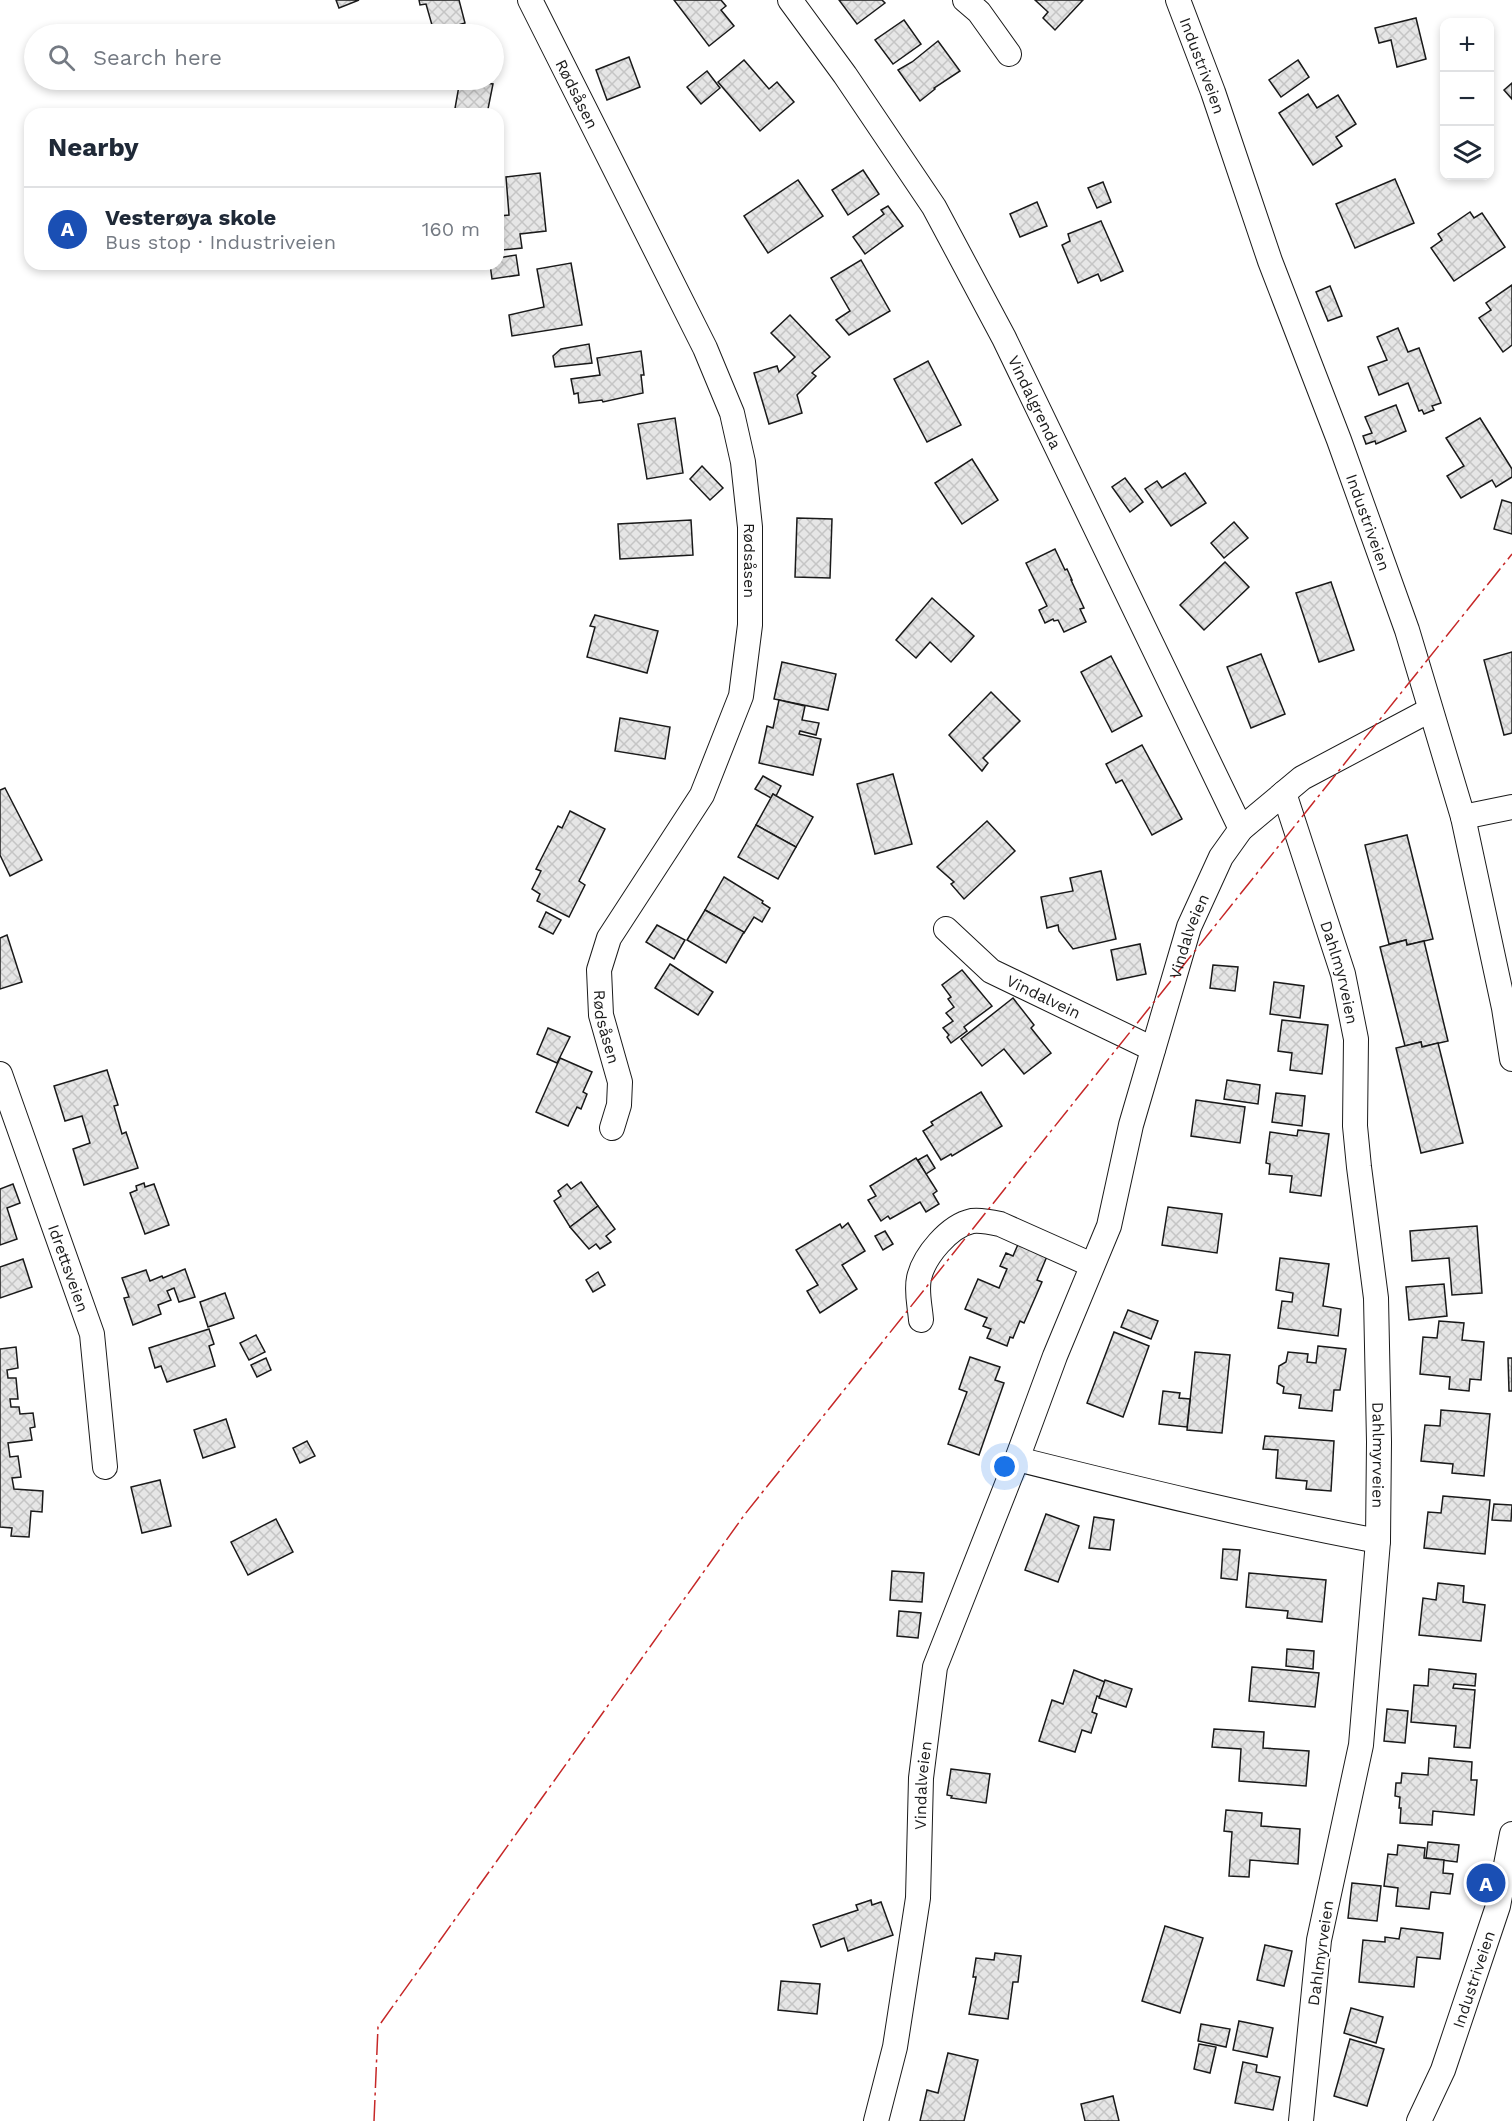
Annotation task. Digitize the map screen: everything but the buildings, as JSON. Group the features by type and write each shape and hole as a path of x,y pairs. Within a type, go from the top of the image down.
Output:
{"street":[{"name":"Rødsåsen","path":"530,0 705,348 732,413 743,462 750,527 750,625 741,696 702,795 609,939 599,970 601,1015 620,1082 619,1105 612,1128"},
{"name":"Vindalgrenda","path":"790,0 845,75 939,217 1004,338 1241,829"},
{"path":"964,0 979,12 1009,54"},
{"name":"Industriveien","path":"1178,0 1213,92 1270,261 1339,440 1403,619 1463,817 1504,1008 1512,1059"},
{"name":"Vindalveien","path":"876,2121 895,2047 918,1898 921,1778 935,1667 1055,1356 1109,1226 1131,1125 1189,927 1221,857 1241,829 1302,778 1430,710"},
{"name":"Dahlmyrveien","path":"1284,793 1343,975 1356,1039 1356,1136 1376,1298 1379,1442 1378,1540 1361,1745 1319,1940 1301,2121"},
{"path":"1463,817 1512,807"},
{"name":"Vindalvein","path":"946,929 991,971 1153,1048"},
{"name":"Idrettsveien","path":"0,1074 92,1334 105,1467"},
{"path":"921,1320 919,1280 927,1259 954,1230 973,1221 1000,1224 1092,1265"},
{"path":"1017,1459 1224,1509 1378,1540"},
{"name":"Industriveien","path":"1419,2121 1443,2070 1498,1906 1512,1834"}],"power":[{"path":"374,2121 378,2027 745,1514 1512,554"}],"place":[{"name":"Vesterøya skole","path":"1486,1883"}]}
